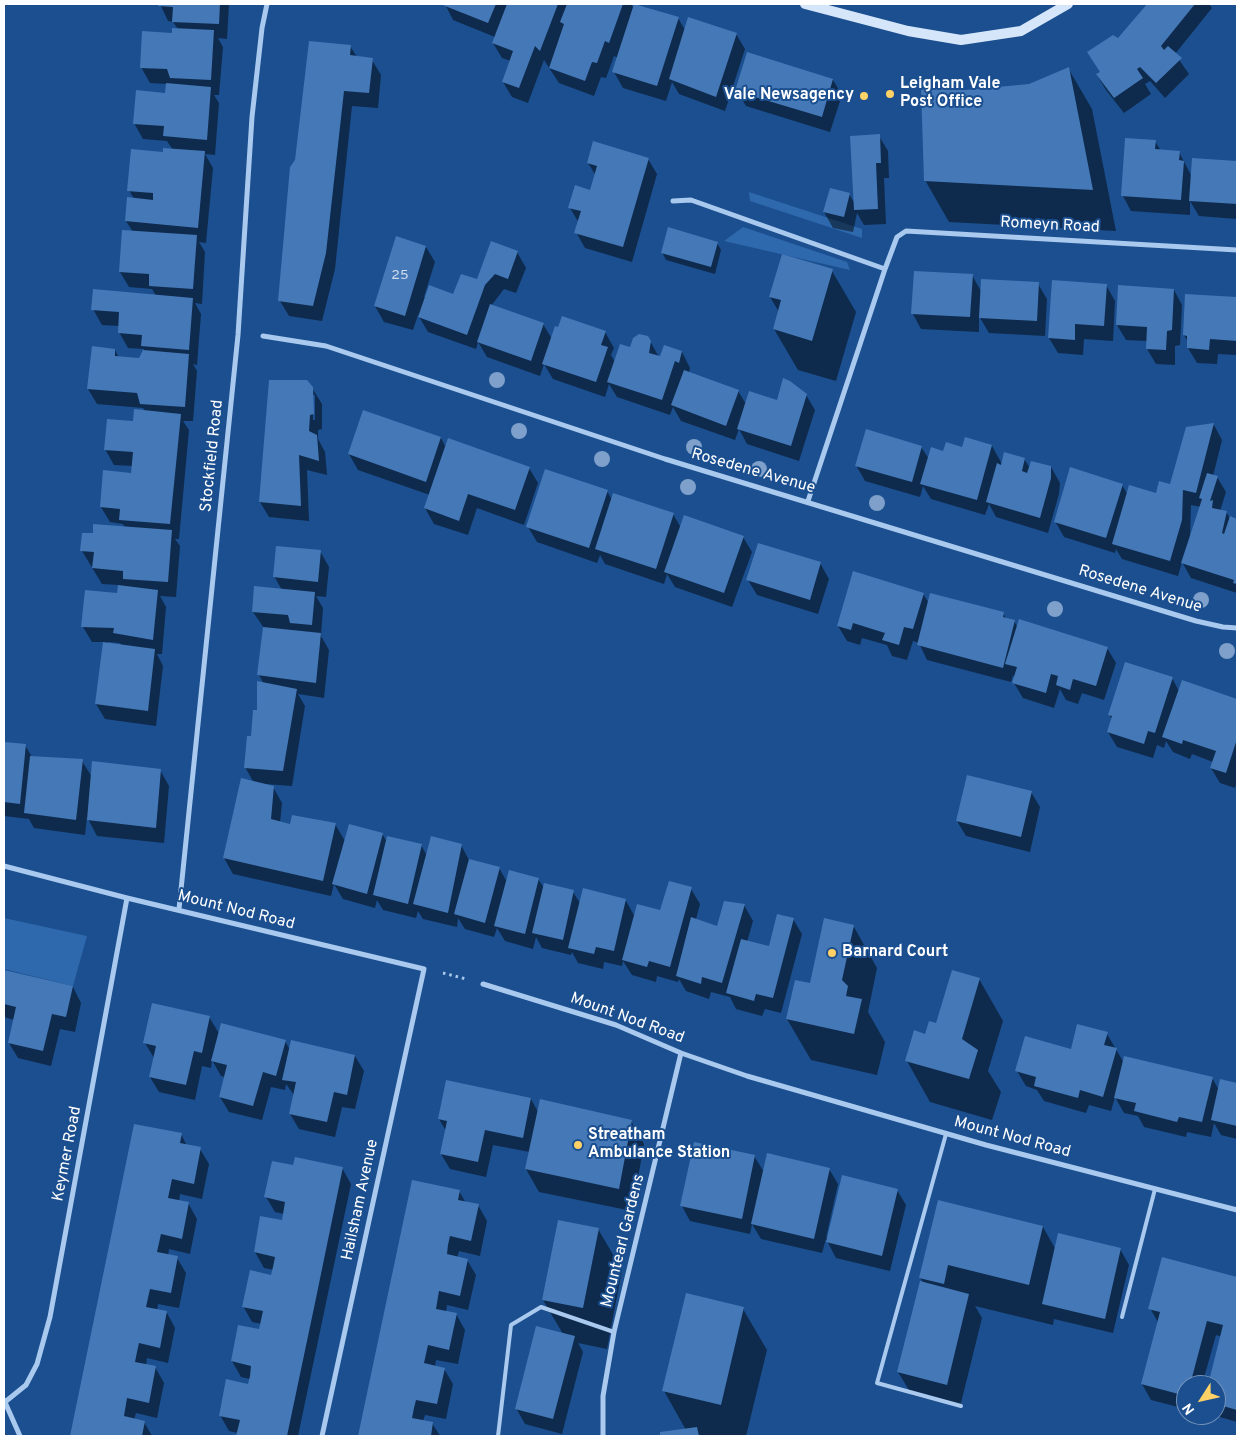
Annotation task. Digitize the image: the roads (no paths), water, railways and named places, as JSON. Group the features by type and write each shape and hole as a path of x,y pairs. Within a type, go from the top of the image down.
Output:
{"street":[{"name":"Stockfield Road","path":"179,909 238,335 252,117 266,4"},
{"path":"805,4 908,31 960,40 1021,31 1068,4"},
{"path":"673,202 691,200 885,269"},
{"name":"Romeyn Road","path":"808,501 885,269 897,237 906,231 1237,250"},
{"name":"Rosedene Avenue","path":"263,336 326,346 665,459 1196,620 1223,627 1237,628"},
{"name":"Mount Nod Road","path":"4,866 127,898 424,969"},
{"name":"Keymer Road","path":"4,1401 26,1385 37,1364 50,1317 127,898"},
{"name":"Hailsham Avenue","path":"322,1436 424,969"},
{"name":"Mount Nod Road","path":"483,984 616,1025 681,1053 747,1076 946,1134 1237,1210"},
{"name":"Mountearl Gardens","path":"603,1436 603,1396 614,1332 681,1053"},
{"path":"4,1401 20,1436"}],"lane":[{"path":"946,1134 877,1383 961,1406"},
{"path":"1122,1316 1155,1188"},
{"path":"498,1436 511,1325 541,1307 614,1332"}],"place":[{"name":"Leigham Vale Post Office","path":"890,94"},
{"name":"Vale Newsagency","path":"864,96"},
{"name":"Barnard Court","path":"832,953"},
{"name":"Streatham Ambulance Station","path":"578,1145"}]}
